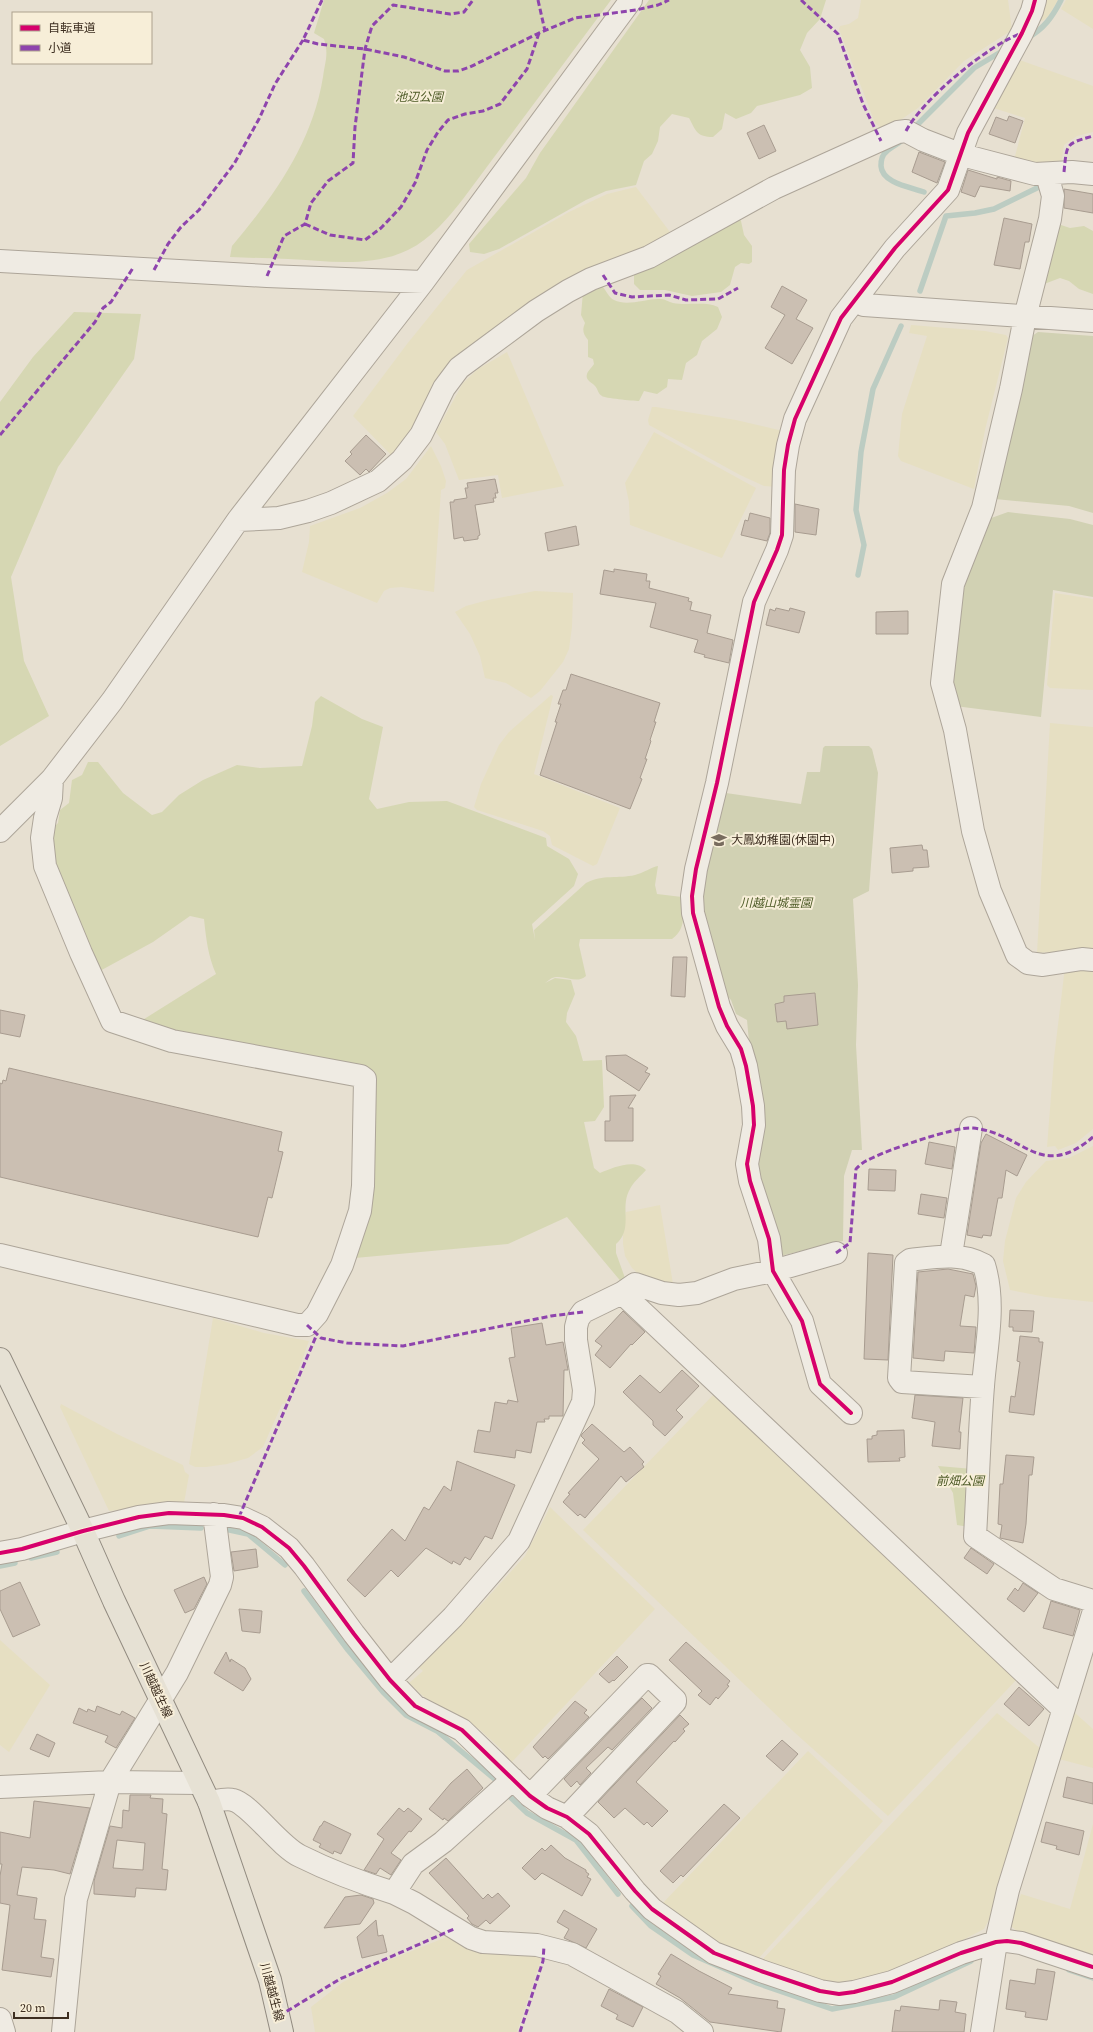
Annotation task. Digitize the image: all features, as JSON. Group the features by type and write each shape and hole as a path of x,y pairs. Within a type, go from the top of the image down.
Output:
{"main road":[{"name":"川越越生線","path":"0,1359 83,1531 204,1792 270,1980 282,2032"}],"street":[{"path":"0,831 52,779 112,701 238,520 423,282 631,0"},
{"path":"851,1413 820,1384 802,1321 773,1271 769,1239 750,1181 747,1164 754,1125 753,1106 746,1066 741,1049 727,1026 719,1007 693,913 692,896 696,869 717,783 754,602 782,535 784,470 788,445 795,419 841,318 895,248 941,200 948,190 962,155 968,133 1022,33 1032,11 1035,0"},
{"path":"238,520 279,518 308,511 331,503 378,481 402,460 421,435 444,388 459,368 536,311 591,279 649,257 801,174 851,152 881,141 898,132 908,132 923,140 962,155 1035,174 1047,175 1072,172 1093,174"},
{"path":"1047,175 1053,196 1050,219 1025,317 1011,389 983,508 953,584 942,683 955,730 973,831 990,891 1017,955 1028,963 1043,965 1082,959 1093,960"},
{"path":"0,261 267,276 423,282"},
{"path":"854,301 864,306 1093,321"},
{"path":"0,1255 297,1325 307,1325 317,1314 342,1266 360,1211 363,1186 365,1079 361,1076 172,1041 112,1021 81,953 45,866 42,838 45,818 51,798 52,779"},
{"path":"951,1255 971,1128"},
{"path":"390,1680 453,1617 492,1573 523,1533 583,1402 584,1390 576,1340 576,1327 578,1319 583,1312 622,1293 635,1284 662,1293 679,1295 697,1293 734,1279 773,1271 836,1253"},
{"path":"983,1387 902,1382 899,1378 906,1263 910,1260 951,1255 972,1259 984,1265 989,1282 989,1326 983,1387 975,1536 1054,1589 1093,1601"},
{"path":"622,1293 1063,1709"},
{"path":"0,1553 42,1544 83,1531 139,1517 169,1513 214,1514 243,1518 262,1527 289,1548 390,1680 414,1706 462,1730 530,1796 547,1808 567,1817 589,1834 635,1891 652,1909 714,1953 820,1991 839,1994 871,1988 930,1967 961,1953 996,1942 1021,1943 1093,1967"},
{"path":"63,2032 76,1899 110,1782 160,1699 178,1673 220,1585 222,1576 214,1514"},
{"path":"982,2032 996,1942 1008,1890 1093,1614"},
{"path":"530,1796 649,1674 675,1700 675,1702 567,1817"},
{"path":"394,1893 413,1864 443,1842 513,1779"},
{"path":"0,1787 110,1782 204,1792 233,1800 242,1804 282,1844 299,1856 370,1886 394,1893 414,1903 471,1938 483,1942 537,1945 572,1954 677,2012 702,2032"},
{"path":"0,2019 4,2032"}],"shaded area":[{"path":"861,0 1008,0 1012,30 964,61 918,108 899,121 881,128 875,123 839,29 840,26 849,24 858,18"},
{"path":"1039,0 1058,0 1048,17 1042,21 1040,20"},
{"path":"1066,0 1093,0 1093,29 1061,9"},
{"path":"1014,58 1093,86 1093,132 1077,136 1064,145 1061,165 1013,164 1025,118 987,106"},
{"path":"636,187 673,236 501,330 395,459 353,416 407,344 467,270 569,212 607,194"},
{"path":"911,325 985,331 1006,335 1008,338 985,430 974,489 901,461 898,456 902,414 927,336 909,333"},
{"path":"507,352 564,486 502,498 498,475 459,480 445,444 436,432 463,383 478,369"},
{"path":"652,407 736,420 787,432 778,487 764,486 740,475 649,425 648,420"},
{"path":"654,432 756,488 722,558 630,525 629,502 625,483"},
{"path":"431,446 441,466 446,481 445,488 441,490 434,592 402,587 390,588 384,591 377,603 302,572 309,542 310,526 360,508 387,493 406,479"},
{"path":"535,591 573,593 572,627 569,649 563,662 540,691 531,698 506,683 485,678 480,656 470,634 455,612 466,606 488,600"},
{"path":"1055,593 1093,599 1093,690 1050,688 1047,685"},
{"path":"551,695 553,696 534,774 620,808 597,864 593,866 552,845 550,836 543,831 477,810 474,807 481,784 499,745 509,732"},
{"path":"1050,723 1093,727 1093,949 1037,953"},
{"path":"1065,967 1093,970 1093,1129 1076,1143 1058,1150 1055,1146 1047,1147 1054,1058"},
{"path":"1093,1146 1093,1302 1046,1297 1010,1290 1003,1261 1005,1241 1016,1198 1026,1182 1046,1161 1069,1158"},
{"path":"660,1205 674,1290 644,1279 632,1268 625,1256 623,1244 623,1226 626,1212"},
{"path":"213,1318 264,1333 309,1341 286,1403 282,1404 263,1447 248,1458 227,1464 195,1467 189,1464"},
{"path":"715,1393 1019,1677 888,1816 794,1732 583,1530"},
{"path":"61,1404 117,1434 183,1465 185,1472 189,1475 184,1503 109,1511 60,1407"},
{"path":"550,1507 655,1609 511,1763 501,1749 479,1729 451,1711 437,1706 409,1683 423,1671 417,1666 475,1605 478,1608 525,1556"},
{"path":"0,1640 50,1685 9,1752 0,1745"},
{"path":"1074,1712 1093,1729 1093,1768 1059,1759"},
{"path":"997,1713 1041,1749 997,1886 991,1916 984,1929 934,1955 890,1975 841,1985 810,1980 762,1960"},
{"path":"808,1751 883,1821 758,1959 732,1950 712,1939 661,1905"},
{"path":"1093,1824 1093,1956 1018,1932 1012,1927 1012,1919 1021,1894 1070,1909"},
{"path":"449,1936 541,1951 541,1960 517,2032 315,2032 311,2007 343,1982 377,1965"}],"green space":[{"name":"池辺公園","path":"324,0 611,0 463,199 438,228 424,240 408,250 394,256 364,261 333,262 230,257 232,246 262,208 289,168 310,125 318,101 326,58 324,39 314,33"},
{"path":"649,0 826,0 820,19 807,33 800,50 810,67 812,88 800,95 757,106 751,113 736,119 725,113 722,129 713,137 703,136 700,134 693,126 689,118 672,114 660,127 658,141 652,154 644,161 636,185 606,191 586,200 499,249 484,254 470,252 469,244 526,178 540,153"},
{"path":"737,216 741,221 744,235 752,246 752,262 749,264 741,263 735,267 730,285 721,292 692,296 665,290 640,290 634,284 634,272"},
{"path":"1061,225 1070,228 1084,226 1093,231 1093,294 1079,289 1069,281 1060,278 1039,286 1055,226"},
{"path":"602,286 611,298 619,302 625,303 664,299 678,304 707,304 718,307 722,317 717,329 702,341 697,355 686,363 682,380 668,379 667,387 657,394 644,391 639,401 604,397 587,378 588,373 594,364 593,359 588,357 588,340 585,336 585,323 581,315 583,292"},
{"path":"74,312 141,314 134,359 58,467 11,577 24,661 49,716 0,746 0,402 33,357"},
{"path":"1038,332 1093,336 1093,513 1069,506 995,499 1026,340"},
{"path":"1008,512 1070,519 1093,525 1093,597 1053,590 1041,717 955,706 950,679 960,582 983,521"},
{"path":"321,696 362,719 383,727 369,799 377,809 409,802 447,801 546,838 547,846 569,859 578,874 574,886 532,924 535,940 534,930 586,883 592,880 635,875 658,866 655,885 657,894 682,897 682,925 677,935 672,939 580,939 579,945 586,976 575,980 555,977 545,983 555,978 571,980 575,994 567,1013 566,1022 576,1036 583,1061 602,1060 604,1107 595,1121 584,1122 594,1168 600,1173 630,1164 641,1166 646,1170 633,1184 627,1196 624,1231 616,1244 616,1253 625,1278 623,1284 567,1217 508,1244 355,1258 372,1071 175,1034 141,1021 216,974 209,954 204,919 190,916 153,942 98,972 53,865 52,842 55,826 58,823 60,810 69,803 72,780 82,775 88,762 98,762 123,793 152,815 162,812 179,795 203,780 237,765 260,768 302,766 312,726 315,702"},
{"name":"川越山城霊園","path":"825,746 869,746 872,749 878,773 869,891 853,899 858,985 856,1045 862,1150 852,1150 844,1176 843,1241 780,1256 755,1177 750,1053 747,1020 736,1014 731,1000 727,996 699,911 719,792 801,804 807,772 820,772 823,748"},
{"name":"前畑公園","path":"938,1466 973,1469 969,1527 957,1525 953,1493"}],"building":[{"path":"1009,116 1023,121 1015,143 989,134 996,117 1007,121"},
{"path":"764,125 776,151 759,159 747,133"},
{"path":"919,152 945,162 937,183 912,172"},
{"path":"968,170 997,179 997,177 1011,181 1010,191 980,186 975,197 961,192"},
{"path":"1064,189 1093,194 1093,213 1064,208"},
{"path":"1004,218 1032,224 1029,242 1025,242 1020,269 994,265"},
{"path":"782,286 807,300 796,319 813,328 792,364 765,348 785,315 771,307"},
{"path":"366,435 386,454 369,472 366,469 360,475 345,461 352,454 350,452"},
{"path":"495,479 498,493 495,493 496,498 493,498 494,502 475,505 480,535 478,536 478,539 464,541 463,537 454,539 450,502 467,498 465,488 468,488 467,483"},
{"path":"795,504 819,509 816,535 795,532"},
{"path":"750,513 770,518 770,533 767,541 741,535 745,520 748,521"},
{"path":"576,526 579,545 548,551 545,533"},
{"path":"614,569 647,574 646,581 650,581 649,588 689,598 688,601 692,602 690,610 711,615 707,633 733,640 729,663 704,657 705,655 694,652 698,640 650,627 656,603 600,594 604,570 614,572"},
{"path":"776,608 789,611 790,608 805,612 799,633 766,625 770,609 775,611"},
{"path":"908,611 908,634 876,634 876,612"},
{"path":"571,674 660,703 645,759 647,759 640,778 642,779 630,809 540,775 557,722 555,722 561,704 558,704 563,690 566,690"},
{"path":"922,845 923,850 927,850 929,867 913,868 913,871 892,873 890,848"},
{"path":"673,957 687,957 685,997 671,996"},
{"path":"815,993 818,1025 787,1029 786,1021 777,1022 775,1004 784,1002 784,996"},
{"path":"0,1010 25,1015 20,1037 0,1033"},
{"path":"626,1055 648,1068 645,1072 650,1074 639,1091 607,1070 606,1056"},
{"path":"9,1068 282,1132 278,1151 283,1152 272,1198 268,1197 258,1237 0,1177 0,1083 2,1084 3,1080 6,1081"},
{"path":"636,1095 628,1108 633,1108 633,1141 605,1141 605,1121 610,1121 610,1096"},
{"path":"986,1134 1027,1155 1017,1176 1006,1170 1002,1198 998,1198 991,1236 983,1235 982,1238 967,1235 981,1143"},
{"path":"929,1142 955,1147 952,1169 925,1164"},
{"path":"869,1169 896,1170 895,1191 868,1190"},
{"path":"921,1194 947,1198 944,1218 918,1214"},
{"path":"868,1253 893,1255 888,1360 864,1359"},
{"path":"948,1269 973,1274 976,1286 974,1297 965,1295 960,1326 976,1327 974,1353 945,1351 944,1361 913,1358 918,1272"},
{"path":"1010,1310 1034,1311 1032,1332 1013,1331 1013,1327 1009,1327"},
{"path":"623,1311 645,1332 632,1345 631,1344 610,1368 595,1355 602,1346 595,1341"},
{"path":"542,1323 546,1345 563,1342 568,1370 564,1370 563,1416 549,1416 549,1419 544,1419 545,1422 537,1422 531,1453 516,1450 515,1458 474,1452 478,1430 490,1432 495,1402 507,1404 508,1400 518,1402 509,1358 515,1357 511,1328"},
{"path":"1020,1336 1039,1338 1039,1342 1043,1342 1034,1415 1009,1412 1011,1396 1015,1397 1020,1362 1017,1361"},
{"path":"682,1370 699,1386 676,1410 683,1417 665,1436 653,1425 653,1421 623,1392 640,1375 660,1393"},
{"path":"915,1395 963,1398 959,1432 961,1432 960,1449 932,1446 935,1422 912,1418"},
{"path":"592,1424 624,1452 630,1447 644,1462 642,1464 644,1467 626,1482 621,1476 585,1518 580,1514 578,1516 563,1502 570,1494 568,1493 599,1459 582,1443 585,1440 581,1436 582,1434"},
{"path":"904,1430 905,1457 899,1458 900,1461 868,1462 867,1439 872,1439 872,1436 877,1435 877,1431"},
{"path":"1006,1455 1034,1457 1032,1475 1029,1475 1026,1524 1023,1543 1000,1538 1002,1525 998,1524 1000,1484 1003,1484"},
{"path":"457,1461 515,1485 492,1539 485,1536 470,1560 465,1557 460,1565 453,1561 452,1564 426,1548 398,1577 391,1570 365,1597 347,1580 392,1529 405,1541 424,1507 429,1510 444,1486 451,1491"},
{"path":"971,1548 994,1564 987,1574 964,1558"},
{"path":"256,1549 258,1567 234,1571 231,1552"},
{"path":"204,1577 207,1584 194,1609 185,1613 174,1590"},
{"path":"20,1582 40,1625 13,1637 0,1609 0,1591"},
{"path":"1023,1583 1038,1593 1024,1612 1007,1599 1015,1588 1018,1591"},
{"path":"1051,1601 1080,1610 1073,1636 1043,1628"},
{"path":"239,1609 262,1611 260,1633 242,1631"},
{"path":"686,1642 730,1681 727,1685 729,1686 718,1699 716,1697 710,1705 698,1695 702,1691 669,1660"},
{"path":"226,1652 230,1662 231,1659 245,1668 251,1679 243,1691 214,1673"},
{"path":"617,1656 628,1667 614,1681 613,1680 609,1683 599,1674"},
{"path":"1019,1687 1044,1709 1029,1726 1004,1704"},
{"path":"642,1698 652,1708 612,1750 608,1747 586,1768 591,1773 580,1785 577,1781 571,1787 564,1779"},
{"path":"575,1701 587,1710 584,1713 589,1717 548,1759 545,1756 543,1758 533,1747"},
{"path":"97,1706 120,1715 122,1711 135,1718 116,1748 105,1742 108,1736 73,1723 79,1708 87,1712 88,1709 95,1712"},
{"path":"680,1715 689,1724 683,1729 685,1731 636,1782 668,1811 652,1827 647,1822 644,1825 625,1808 614,1818 598,1802"},
{"path":"37,1734 55,1743 49,1757 30,1749"},
{"path":"782,1740 798,1754 783,1771 766,1756"},
{"path":"467,1769 483,1788 448,1821 444,1818 443,1820 429,1809 451,1783"},
{"path":"1067,1777 1093,1783 1093,1804 1063,1797"},
{"path":"130,1795 151,1795 150,1798 163,1799 162,1813 167,1814 162,1869 168,1870 166,1890 136,1888 135,1897 94,1894 94,1881 110,1826 122,1828 123,1810 129,1811","holes":["117,1840 145,1843 143,1870 113,1868"]},
{"path":"34,1801 90,1808 70,1874 54,1870 22,1867 17,1895 37,1898 34,1919 46,1920 41,1957 54,1959 51,1977 2,1970 10,1905 0,1903 0,1876 2,1864 0,1864 0,1832 30,1838"},
{"path":"724,1804 740,1818 683,1877 681,1875 673,1883 660,1871"},
{"path":"399,1808 404,1812 408,1808 422,1819 411,1832 409,1831 391,1853 401,1860 391,1875 380,1868 376,1874 364,1870 384,1839 377,1834"},
{"path":"324,1821 351,1834 341,1854 334,1851 333,1854 319,1847 321,1844 313,1840"},
{"path":"1046,1822 1084,1831 1079,1855 1056,1849 1057,1846 1041,1842"},
{"path":"551,1845 565,1858 586,1870 589,1874 587,1877 591,1879 582,1896 542,1873 535,1880 522,1868 542,1848 545,1851"},
{"path":"446,1858 483,1899 488,1894 492,1898 498,1893 510,1906 490,1924 486,1920 478,1927 472,1924 467,1918 469,1916 429,1873"},
{"path":"361,1895 373,1899 374,1903 360,1924 324,1928 345,1897"},
{"path":"564,1910 597,1929 586,1948 564,1938 569,1929 557,1922"},
{"path":"376,1920 378,1936 383,1935 387,1952 362,1958 357,1937"},
{"path":"671,1954 699,1971 732,1988 728,1994 778,2001 777,2008 785,2009 781,2032 710,2022 680,1998 656,1984 661,1976 658,1974"},
{"path":"1037,1969 1055,1972 1047,2020 1025,2017 1026,2012 1006,2009 1010,1980 1035,1984"},
{"path":"609,1989 643,2007 633,2027 616,2019 618,2015 601,2006"},
{"path":"940,2000 957,2002 955,2012 966,2014 964,2032 892,2032 895,2010 900,2011 901,2006 939,2010"}],"waterway":[{"path":"1027,38 1038,31 1047,22 1061,0"},
{"path":"913,129 974,68 1004,50"},
{"path":"901,141 889,149 882,158 881,166 883,172 886,177 898,184 924,192"},
{"path":"920,291 946,216 975,213 994,209 1041,186"},
{"path":"858,575 864,545 856,510 861,452 873,389 901,326"},
{"path":"119,1536 150,1526 201,1528"},
{"path":"225,1529 248,1534 285,1565"},
{"path":"31,1558 57,1552"},
{"path":"0,1566 15,1563"},
{"path":"304,1591 348,1650 383,1692 406,1715 437,1731 497,1781"},
{"path":"509,1796 527,1813 576,1840 618,1894"},
{"path":"632,1906 651,1926 693,1955 757,1983 832,2009 894,1997 971,1961"},
{"path":"1069,1970 1093,1978"}],"marked path":[{"path":"322,0 303,40 318,44 365,49 404,57 445,71 458,71 470,67 539,33 575,18 636,10 658,5 669,0"},
{"path":"267,276 284,236 305,224 311,203 328,181 353,163 355,127 365,49 372,26 393,5 450,14 464,12 473,0"},
{"path":"538,0 545,31"},
{"path":"801,0 838,34 863,104 881,141"},
{"path":"305,224 330,235 365,240 381,228 401,207 415,183 427,150 438,132 448,120 465,114 483,111 500,104 527,69 539,33"},
{"path":"906,131 914,118 941,89 958,74 992,49 1008,39 1022,33"},
{"path":"154,270 168,244 181,227 199,210 234,164 259,119 275,84 303,40"},
{"path":"1064,172 1066,155 1069,146 1072,143 1093,136"},
{"path":"0,435 95,322 103,308 111,302 133,268"},
{"path":"603,275 615,293 632,297 669,295 686,300 718,299 738,288"},
{"path":"836,1253 850,1243 856,1169 864,1162 876,1156 904,1145 964,1128 973,1128 991,1132 1032,1151 1045,1155 1059,1155 1075,1150 1093,1137"},
{"path":"307,1325 321,1338 347,1343 403,1346 551,1316 583,1312"},
{"path":"239,1517 317,1334"},
{"path":"279,2016 340,1979 454,1929"},
{"path":"520,2032 543,1961 544,1946"}],"cycle path":[{"path":"851,1413 820,1384 802,1321 773,1271 769,1239 750,1181 747,1164 754,1125 753,1106 746,1066 741,1049 727,1026 719,1007 693,913 692,896 696,869 717,783 754,602 782,535 784,470 788,445 795,419 841,318 895,248 948,190 968,133 1022,33 1032,11 1035,0"},
{"path":"0,1553 22,1549 83,1531 139,1517 169,1513 224,1515 243,1518 262,1527 289,1548 390,1680 415,1706 462,1730 530,1796 547,1808 567,1817 589,1834 635,1891 652,1909 714,1953 761,1971 820,1991 839,1994 854,1992 892,1982 961,1953 996,1942 1007,1941 1021,1943 1093,1967"}],"place":[{"name":"大鳳幼稚園(休園中)","path":"719,840"}]}
